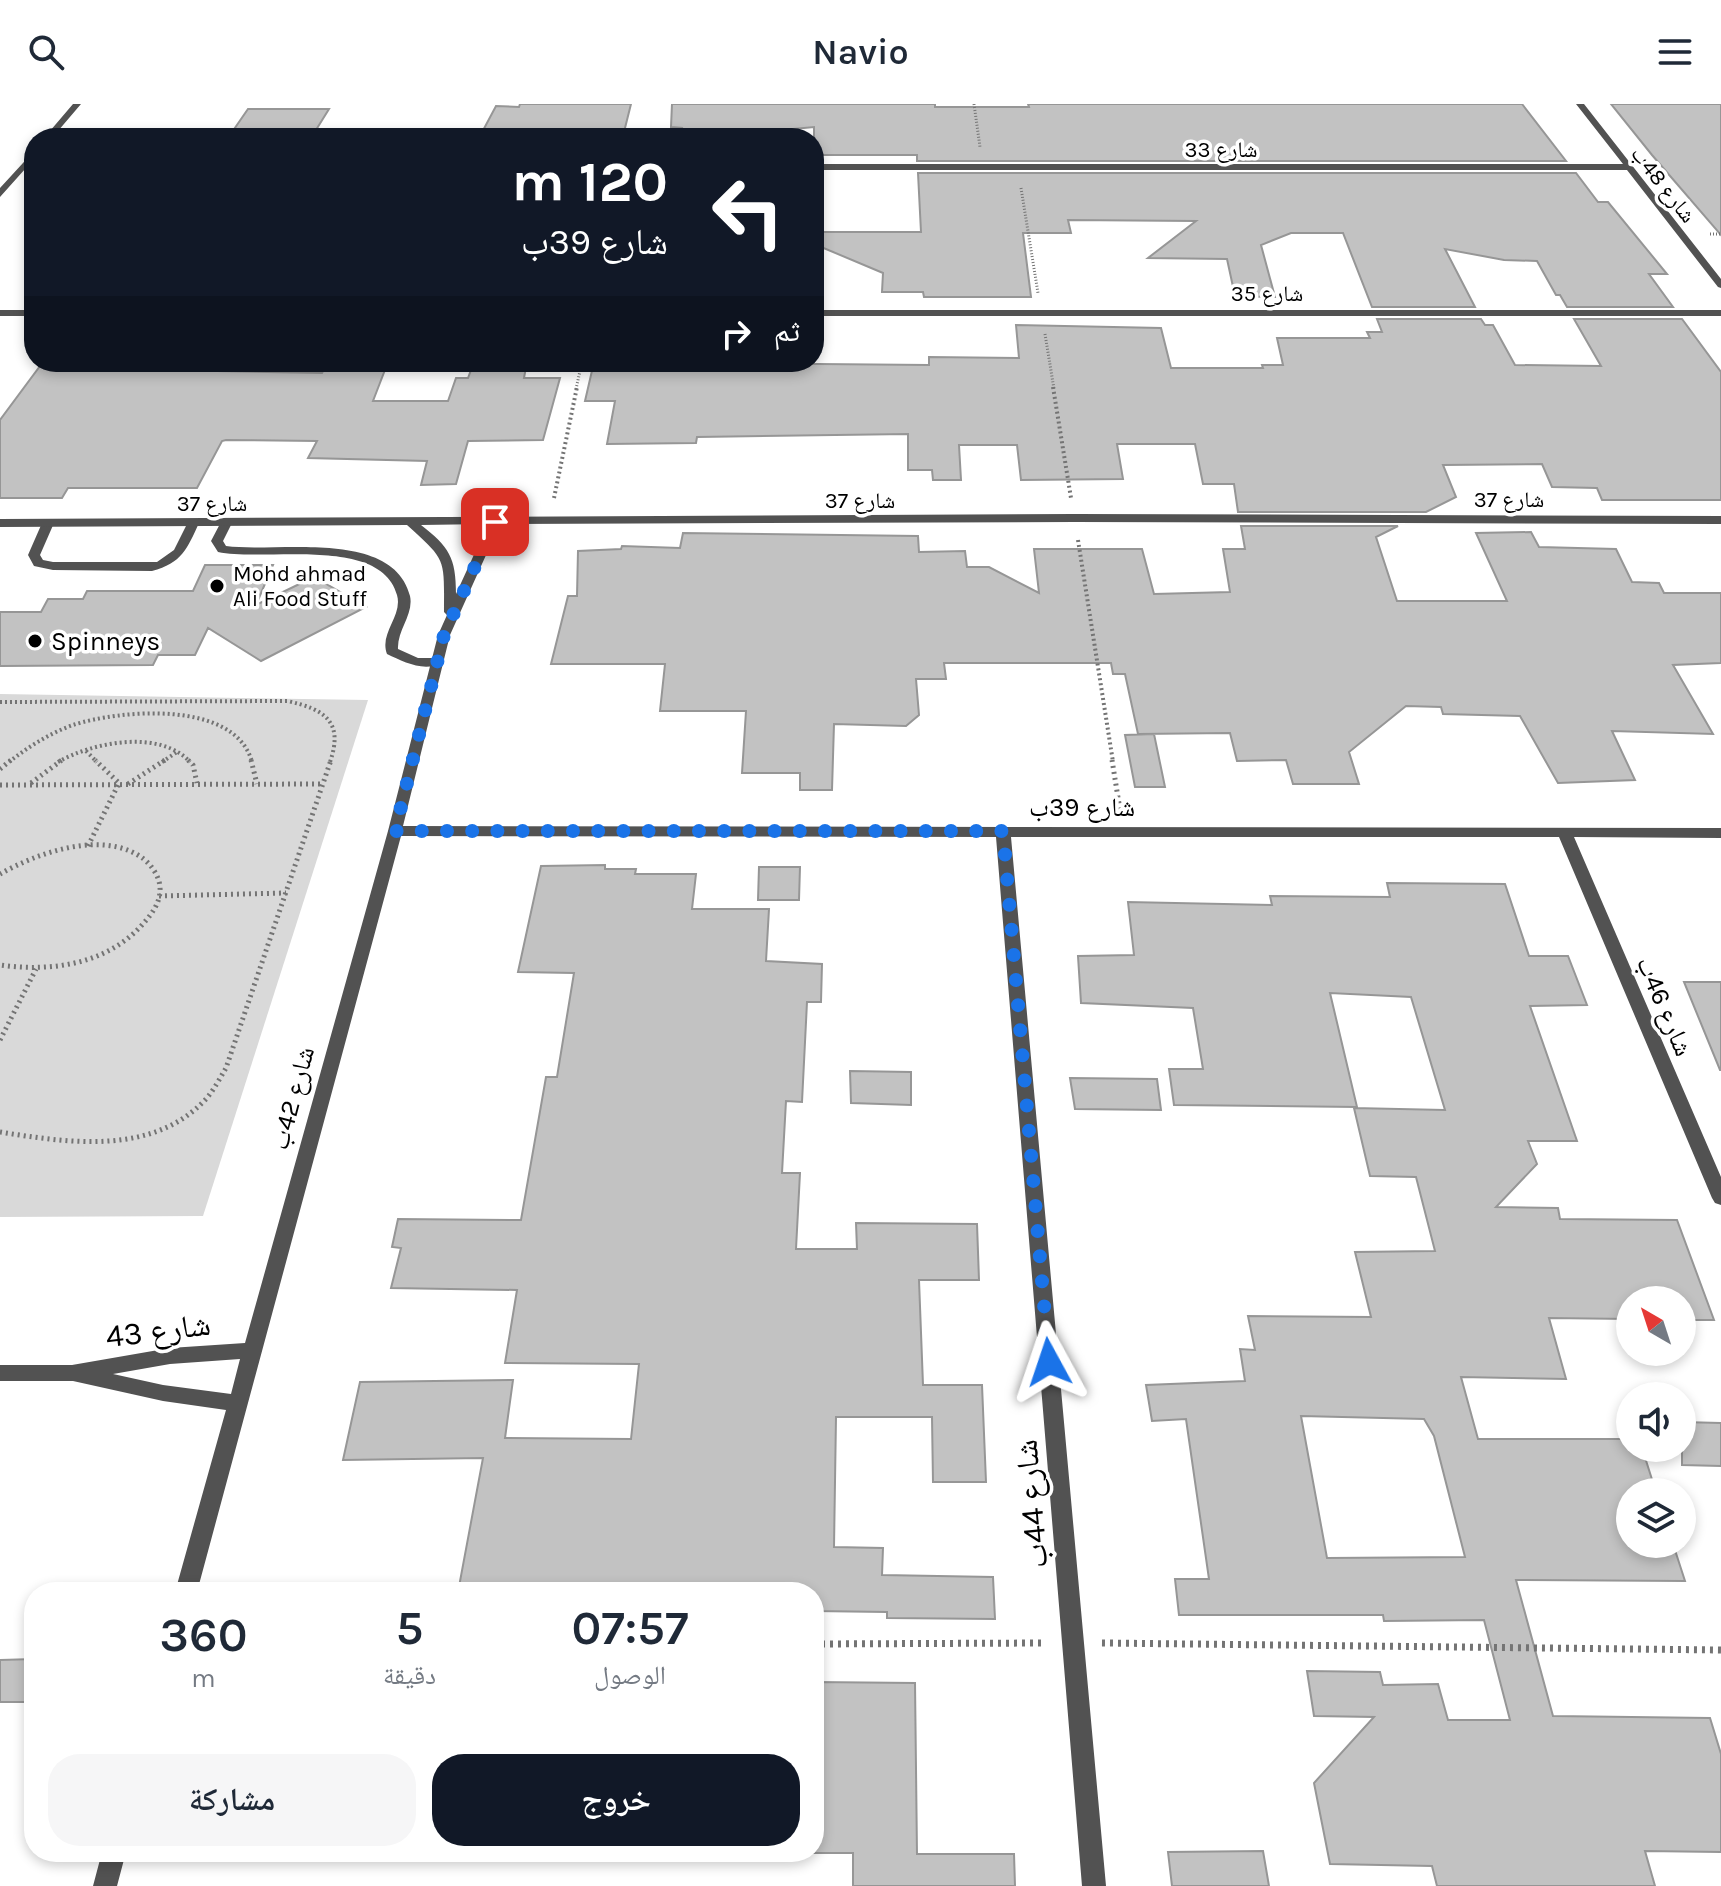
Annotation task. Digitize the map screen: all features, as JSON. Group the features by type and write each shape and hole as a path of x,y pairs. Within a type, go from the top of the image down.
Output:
{"street":[{"path":"57,128 77,104"},
{"name":"شارع 48ب","path":"1580,104 1721,285"},
{"name":"شارع 33","path":"824,167 1628,167"},
{"path":"0,194 23,168"},
{"path":"0,313 24,313"},
{"name":"شارع 35","path":"824,313 1721,313"},
{"name":"شارع 37","path":"0,523 1074,518 1721,520"},
{"name":"شارع 42ب","path":"189,1582 395,831 436,662 450,618 495,522"},
{"path":"48,523 34,555 38,563 138,567 160,566 173,560 193,523"},
{"path":"226,523 217,541 222,549 338,552 380,566 398,581 405,600 391,641 392,651 416,662 436,662"},
{"name":"شارع 42ب","path":"412,523 445,550 449,561 450,618"},
{"name":"شارع 39ب","path":"395,831 1721,833"},
{"name":"شارع 44ب","path":"1003,831 1094,1886"},
{"name":"شارع 46ب","path":"1564,832 1721,1198"},
{"name":"شارع 43","path":"0,1373 72,1373 170,1356 252,1350"},
{"name":"شارع 43","path":"72,1373 140,1389 238,1403"},
{"path":"105,1886 111,1862"}],"path":[{"path":"974,104 983,167"},
{"path":"549,522 580,372"},
{"path":"0,702 296,701 325,714 337,732 337,742 226,1068 205,1101 165,1128 116,1143 70,1144 0,1132"},
{"path":"0,769 35,742 73,726 113,715 170,713 204,720 233,735 252,756 257,784"},
{"path":"30,784 54,764 86,750 136,743 178,752 193,766 197,783"},
{"path":"86,750 119,783"},
{"path":"128,784 178,752"},
{"path":"88,846 119,783"},
{"path":"0,785 323,784"},
{"path":"0,874 46,852 88,846 128,851 143,859 153,869 159,882 159,896 154,910 143,925 107,951 73,964 36,969 0,965"},
{"path":"159,896 286,893"},
{"path":"0,1040 36,969"},
{"path":"824,1644 1073,1643 1721,1650"}],"shaded area":[{"path":"0,694 368,700 203,1216 0,1217"}],"building":[{"path":"520,104 631,104 625,128 484,128 496,106 519,107"},
{"path":"672,104 1029,107 1028,104 1522,104 1566,161 917,161 917,155 824,155 824,128 671,127"},
{"path":"1611,104 1721,104 1721,235 1652,155"},
{"path":"248,109 329,109 317,128 235,128"},
{"path":"918,173 1576,173 1598,202 1608,202 1667,274 1649,274 1673,307 1567,307 1560,295 1556,295 1537,261 1504,260 1445,249 1475,307 1372,307 1343,233 1291,233 1261,245 1275,297 1235,296 1227,259 1148,258 1196,221 1068,220 1071,233 1023,233 1031,297 924,297 923,292 882,292 883,273 824,248 824,232 921,232"},
{"path":"1377,319 1481,319 1485,325 1493,325 1515,365 1601,366 1574,319 1682,319 1721,372 1721,500 1602,500 1597,488 1552,487 1542,464 1443,465 1456,497 1426,512 1238,512 1234,484 1203,484 1195,444 1117,444 1123,479 1021,480 1017,445 959,445 961,480 933,480 932,470 908,470 908,434 697,437 696,443 607,444 615,401 585,401 592,372 824,372 824,364 929,365 929,357 1019,358 1016,325 1161,328 1171,368 1263,368 1262,365 1283,365 1277,338 1370,338 1367,332 1382,332"},
{"path":"36,372 384,372 373,401 448,401 456,378 468,378 470,372 525,372 524,378 560,378 543,440 468,441 456,484 421,485 427,461 308,458 317,441 226,440 222,441 197,488 68,488 62,498 0,498 0,420"},
{"path":"1241,526 1398,526 1376,537 1397,601 1507,601 1476,533 1531,532 1539,547 1616,549 1632,582 1659,583 1664,593 1721,593 1721,663 1673,665 1713,734 1612,731 1635,780 1558,783 1520,716 1443,714 1441,707 1406,706 1349,752 1359,784 1293,784 1286,760 1237,761 1230,733 1138,734 1125,674 1113,674 1111,663 944,663 946,679 916,679 919,715 906,726 834,724 832,790 800,790 800,773 742,773 746,711 660,711 665,664 551,664 568,596 577,596 578,551 621,549 622,546 680,548 683,533 918,536 919,552 965,551 967,567 989,567 1039,593 1034,549 1142,549 1154,594 1230,592 1223,549 1245,549"},
{"path":"205,565 273,565 256,605 314,577 366,607 261,661 208,628 195,655 158,655 153,665 0,666 0,612 41,612 48,599 83,599 87,591 193,591"},
{"path":"1154,734 1165,787 1135,787 1125,735"},
{"path":"605,865 605,869 636,869 635,874 696,874 692,909 769,909 766,961 822,964 821,1002 807,1002 802,1102 786,1101 782,1173 800,1173 796,1249 857,1249 856,1223 977,1224 979,1280 919,1280 923,1385 982,1385 986,1482 933,1482 932,1417 836,1417 834,1547 883,1548 882,1575 993,1577 995,1619 887,1618 887,1612 824,1611 824,1582 460,1582 483,1458 343,1460 360,1382 513,1380 505,1438 631,1439 639,1364 505,1363 517,1290 391,1288 401,1248 392,1247 398,1219 521,1220 546,1077 557,1077 574,973 518,972 541,866"},
{"path":"759,867 800,867 799,900 758,900"},
{"path":"1387,883 1505,884 1529,956 1568,956 1587,1005 1530,1006 1577,1141 1528,1141 1537,1164 1496,1207 1558,1208 1560,1219 1677,1220 1714,1320 1696,1320 1696,1286 1616,1286 1616,1319 1549,1318 1566,1379 1461,1377 1478,1439 1616,1439 1616,1462 1646,1462 1652,1478 1616,1478 1616,1558 1678,1558 1685,1581 1516,1580 1553,1716 1710,1718 1721,1754 1721,1852 1645,1851 1655,1886 1437,1886 1432,1866 1330,1864 1314,1783 1374,1717 1314,1716 1307,1671 1380,1672 1383,1685 1438,1684 1448,1720 1510,1720 1484,1620 1384,1621 1383,1615 1179,1615 1175,1579 1209,1579 1186,1419 1152,1421 1146,1385 1245,1381 1240,1349 1255,1350 1248,1316 1371,1317 1355,1252 1435,1251 1416,1177 1370,1176 1354,1108 1445,1110 1411,997 1330,993 1357,1107 1174,1105 1169,1069 1203,1069 1193,1008 1081,1003 1078,956 1134,955 1128,902 1272,905 1270,896 1390,897","holes":["1301,1416 1424,1419 1434,1436 1465,1557 1327,1558"]},
{"path":"1684,982 1721,982 1721,1070 1720,1070"},
{"path":"850,1071 911,1072 911,1105 851,1103"},
{"path":"1070,1078 1157,1079 1161,1110 1075,1109"},
{"path":"1696,1422 1721,1423 1721,1466 1682,1465 1682,1462 1696,1462"},
{"path":"24,1659 24,1702 0,1702 0,1660"},
{"path":"824,1682 915,1683 917,1854 1014,1854 1015,1886 853,1886 853,1853 824,1853"},
{"path":"1263,1851 1269,1886 1172,1886 1168,1852"}],"place":[{"name":"Mohd ahmad Ali Food Stuff","path":"217,586"},
{"name":"Spinneys","path":"35,641"}],"route":[{"path":"495,522 444,635 395,831 1003,831 1049,1362"}]}
